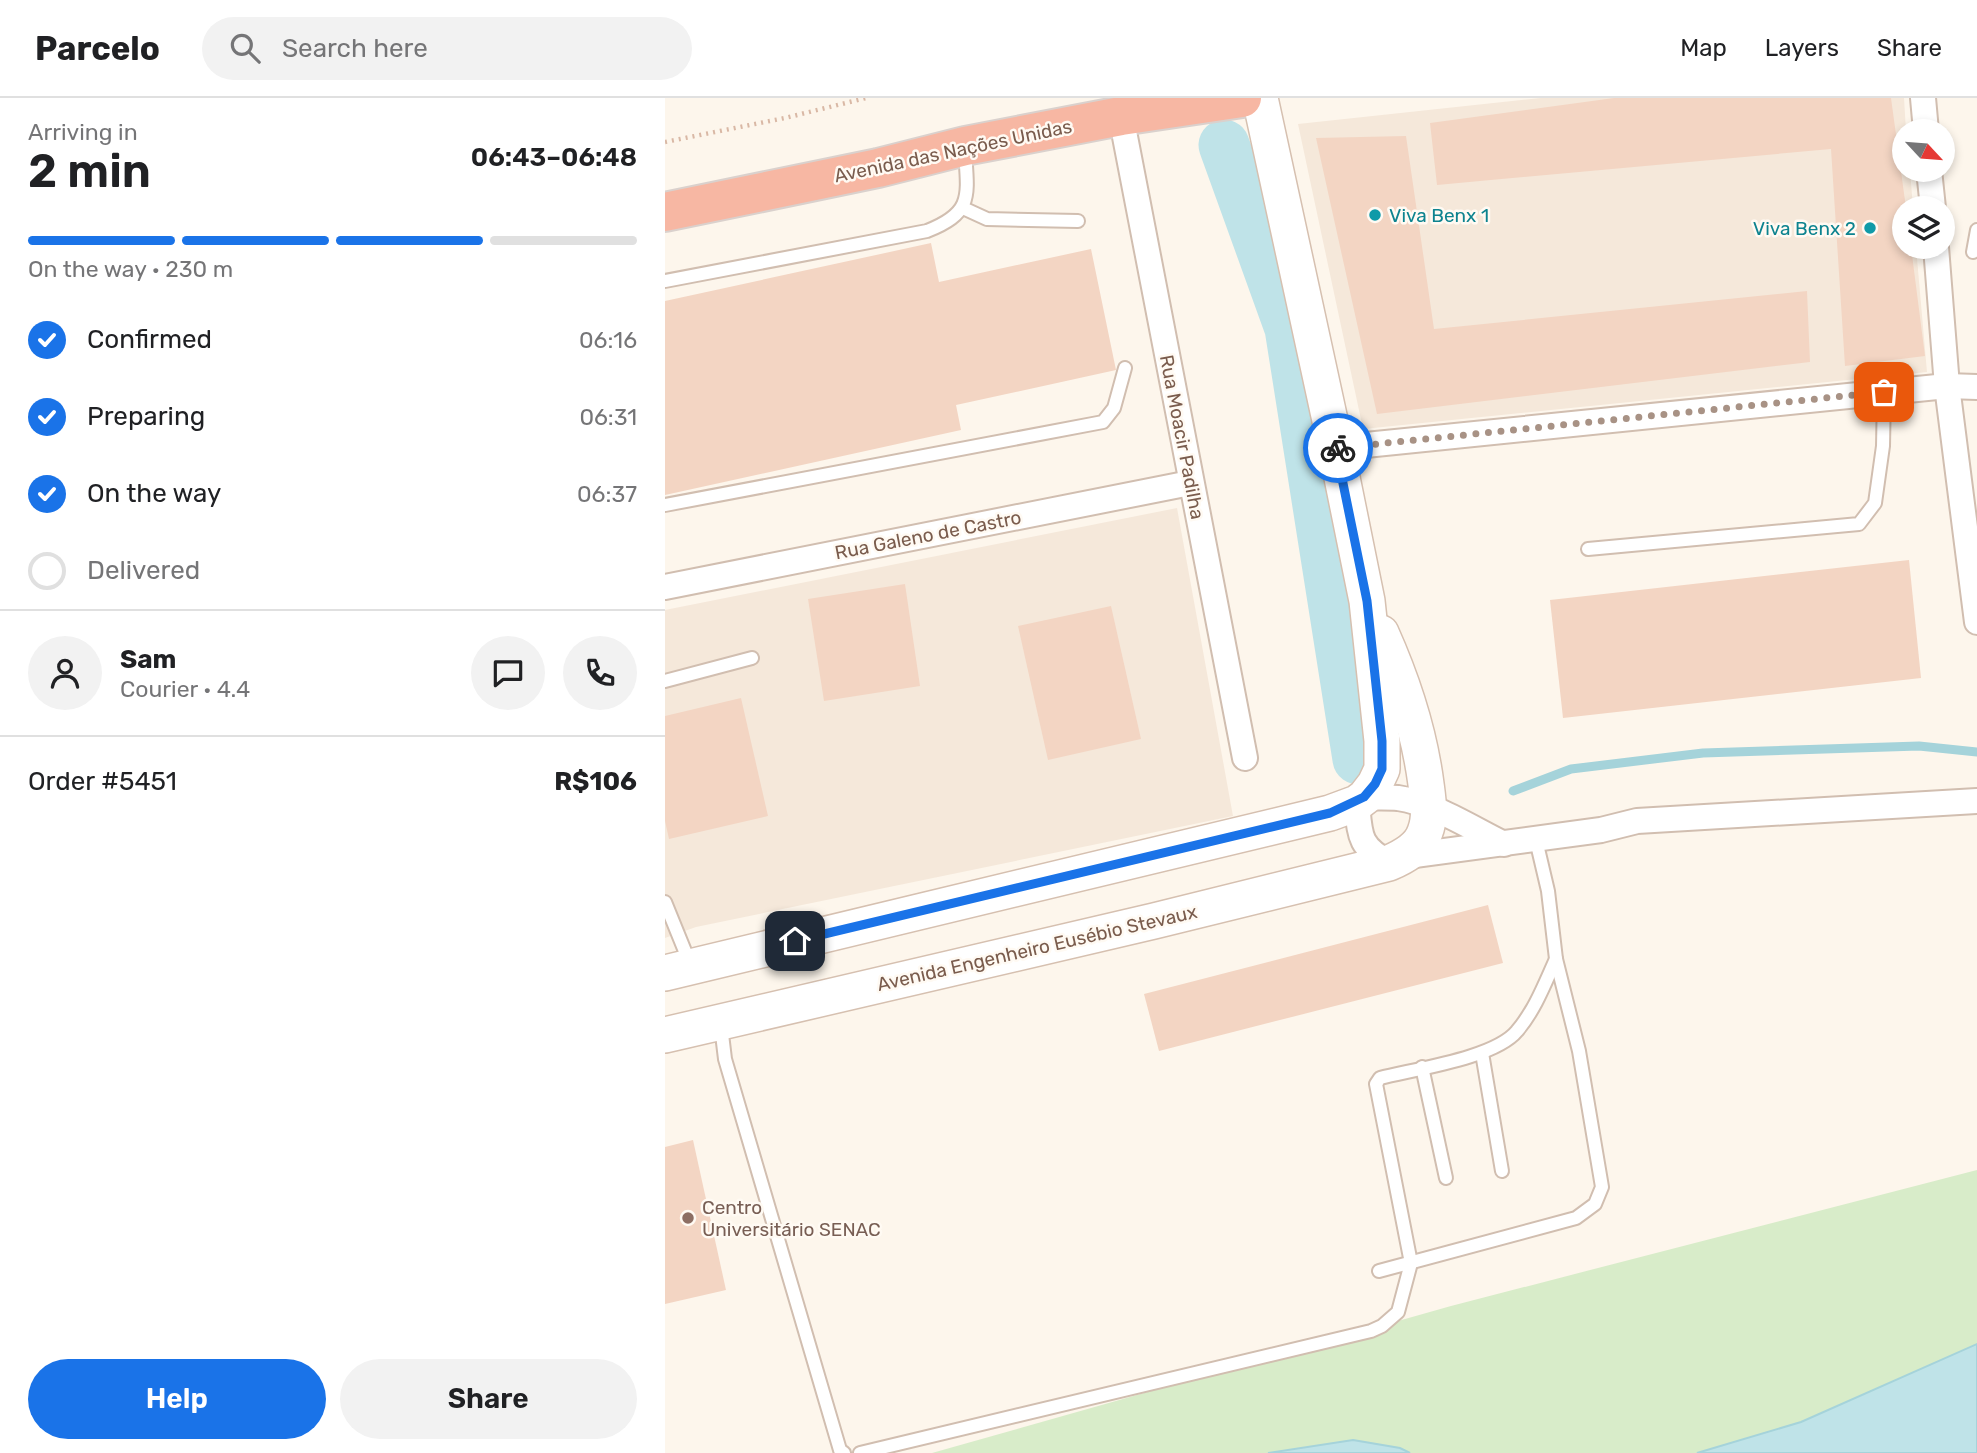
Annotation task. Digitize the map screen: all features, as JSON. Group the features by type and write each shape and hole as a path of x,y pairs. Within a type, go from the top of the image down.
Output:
{"highway":[{"name":"Avenida das Nações Unidas","path":"665,212 879,168 965,146 1138,113 1244,98"}],"main road":[{"path":"678,970 1330,813 1361,800 1375,784 1382,769 1382,741 1367,601 1336,449 1244,98"},
{"path":"1367,601 1402,681 1419,742 1429,808 1425,834 1398,859"},
{"name":"Avenida Engenheiro Eusébio Stevaux","path":"665,1035 1154,921 1398,859"}],"street":[{"path":"1923,98 1925,119"},
{"name":"Rua Moacir Padilha","path":"1138,113 1190,482 1245,758"},
{"path":"1937,259 1947,386 1977,622"},
{"path":"1336,449 1884,392 1947,386 1977,387"},
{"name":"Rua Galeno de Castro","path":"665,587 1190,482"},
{"path":"1398,859 1372,854 1363,842 1359,832 1361,800 1397,798 1429,808 1505,844"},
{"name":"Avenida Engenheiro Eusébio Stevaux","path":"1398,859 1601,830 1637,821 1977,801"}],"lane":[{"path":"665,281 927,231 947,223 963,208 968,191 965,146"},
{"path":"963,208 987,219 1078,221"},
{"path":"1973,252 1977,230"},
{"path":"665,505 1103,422 1114,408 1125,368"},
{"path":"1588,549 1859,524 1875,503 1883,446 1884,392"},
{"path":"665,681 752,658"},
{"path":"1379,1271 1576,1218 1595,1204 1602,1187 1579,1051 1556,959 1548,891 1536,840"},
{"path":"665,902 678,970"},
{"path":"860,1453 1371,1331 1382,1326 1398,1312 1411,1263 1376,1084 1380,1078 1482,1053 1516,1033 1534,1007 1556,959"},
{"path":"720,1022 725,1059 840,1450 844,1453"},
{"path":"1482,1053 1502,1171"},
{"path":"1422,1067 1446,1178"}],"path":[{"path":"665,142 785,118 866,98"}],"shaded area":[{"path":"1541,98 1904,98 1905,119 1892,119 1892,182 1911,182 1912,196 1892,196 1892,259 1917,259 1927,372 1363,429 1298,124"},
{"path":"1177,508 1233,816 696,927 665,938 665,610"}],"green space":[{"path":"1977,1170 1977,1453 932,1453 1451,1306"}],"water":[{"path":"1977,1344 1977,1453 1697,1453 1801,1422"},
{"path":"1353,1440 1400,1448 1410,1453 1268,1453"}],"building":[{"name":"Viva Benx 2","path":"1614,98 1891,98 1894,119 1892,182 1902,182 1904,196 1892,196 1892,259 1913,259 1925,356 1845,366 1831,149 1437,185 1430,123"},
{"name":"Viva Benx 1","path":"1406,136 1434,329 1807,291 1810,362 1377,414 1316,138"},
{"path":"931,243 939,282 1091,249 1116,370 956,405 961,430 665,495 665,301"},
{"path":"1909,560 1921,678 1563,718 1550,600"},
{"path":"905,584 920,686 824,701 808,599"},
{"path":"1111,606 1141,739 1048,760 1018,626"},
{"path":"741,698 768,816 669,839 665,821 665,716"},
{"path":"1488,905 1503,963 1159,1051 1144,994"},
{"name":"Centro Universitário SENAC","path":"693,1140 726,1290 665,1304 665,1147"}],"waterway":[{"path":"1224,145 1290,328 1358,759"},
{"path":"1513,791 1571,769 1703,753 1919,746 1977,752"}],"way so far":[{"path":"1338,448 1884,392"}],"place":[{"name":"Viva Benx 1","path":"1375,215"},
{"name":"Viva Benx 2","path":"1870,228"},
{"name":"Centro Universitário SENAC","path":"688,1218"}],"route":[{"path":"795,941 1330,813 1357,803 1364,797 1375,784 1382,769 1382,741 1367,601 1336,449 1338,448"}]}
